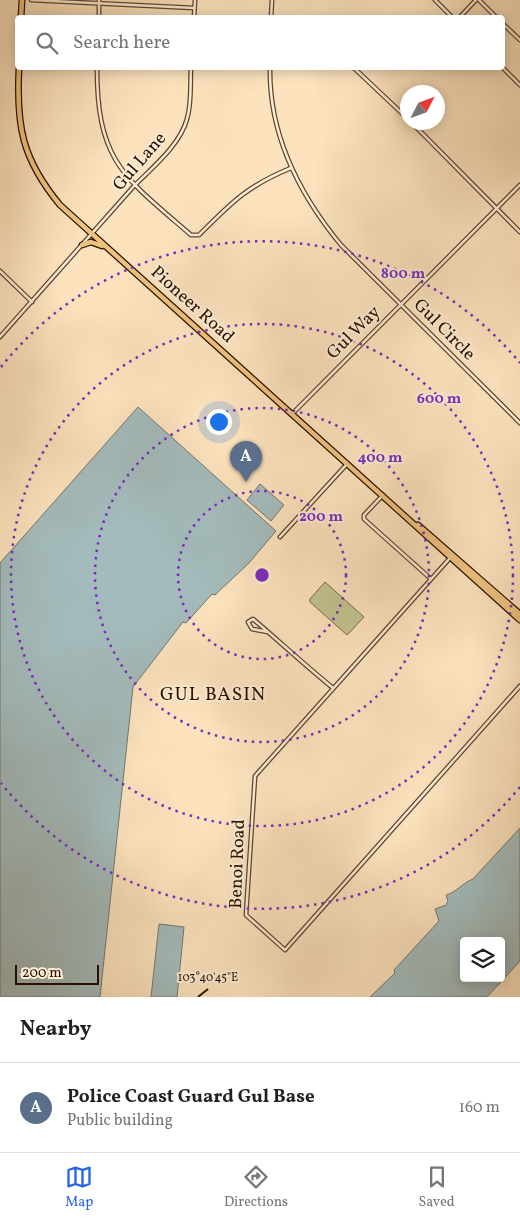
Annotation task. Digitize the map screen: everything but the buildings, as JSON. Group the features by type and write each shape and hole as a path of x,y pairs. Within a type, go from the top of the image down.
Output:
{"main road":[{"path":"21,15 22,0"},
{"name":"Pioneer Road","path":"19,70 18,120 29,159 47,189 108,249 383,495 520,614"},
{"path":"82,245 95,242 108,249"},
{"name":"Pioneer Road","path":"452,556 520,620"}],"street":[{"path":"31,0 194,8"},
{"path":"99,0 99,15"},
{"path":"194,15 195,0"},
{"path":"271,15 272,0"},
{"path":"436,0 450,15"},
{"path":"462,15 478,0 494,15"},
{"path":"505,26 520,40"},
{"path":"97,70 97,101 103,131 115,162 134,186 195,237 253,185 291,168"},
{"name":"Gul Lane","path":"0,337 134,186 166,154 182,131 188,118 192,70"},
{"name":"Gul Circle","path":"270,70 275,116 291,168 300,188 323,223 340,245 520,423"},
{"path":"356,70 400,111"},
{"path":"505,70 519,82"},
{"path":"419,130 520,232"},
{"name":"Gul Way","path":"292,414 520,185"},
{"path":"0,271 32,302"},
{"path":"280,537 348,462"},
{"path":"383,495 364,515 365,520 431,579"},
{"name":"Benoi Road","path":"452,556 254,778 245,913 285,950 520,687"},
{"path":"268,632 252,629 248,622 253,619 333,688"}],"green space":[{"path":"325,582 364,617 347,635 310,602 310,599"}],"water":[{"path":"138,407 276,531 249,563 215,595 212,594 186,623 183,622 133,687 100,997 0,997 0,563"},
{"path":"260,484 284,505 271,521 247,500"},
{"path":"520,828 520,961 505,977 505,937 460,937 460,982 501,982 487,997 370,997 395,973 394,970 439,921 435,909 446,905 448,901 446,895 473,879"},
{"path":"159,924 184,927 177,997 151,997"}],"place":[{"name":"Police Coast Guard Gul Base","path":"246,482"}],"district":[{"name":"GUL BASIN","path":"213,695"}]}
